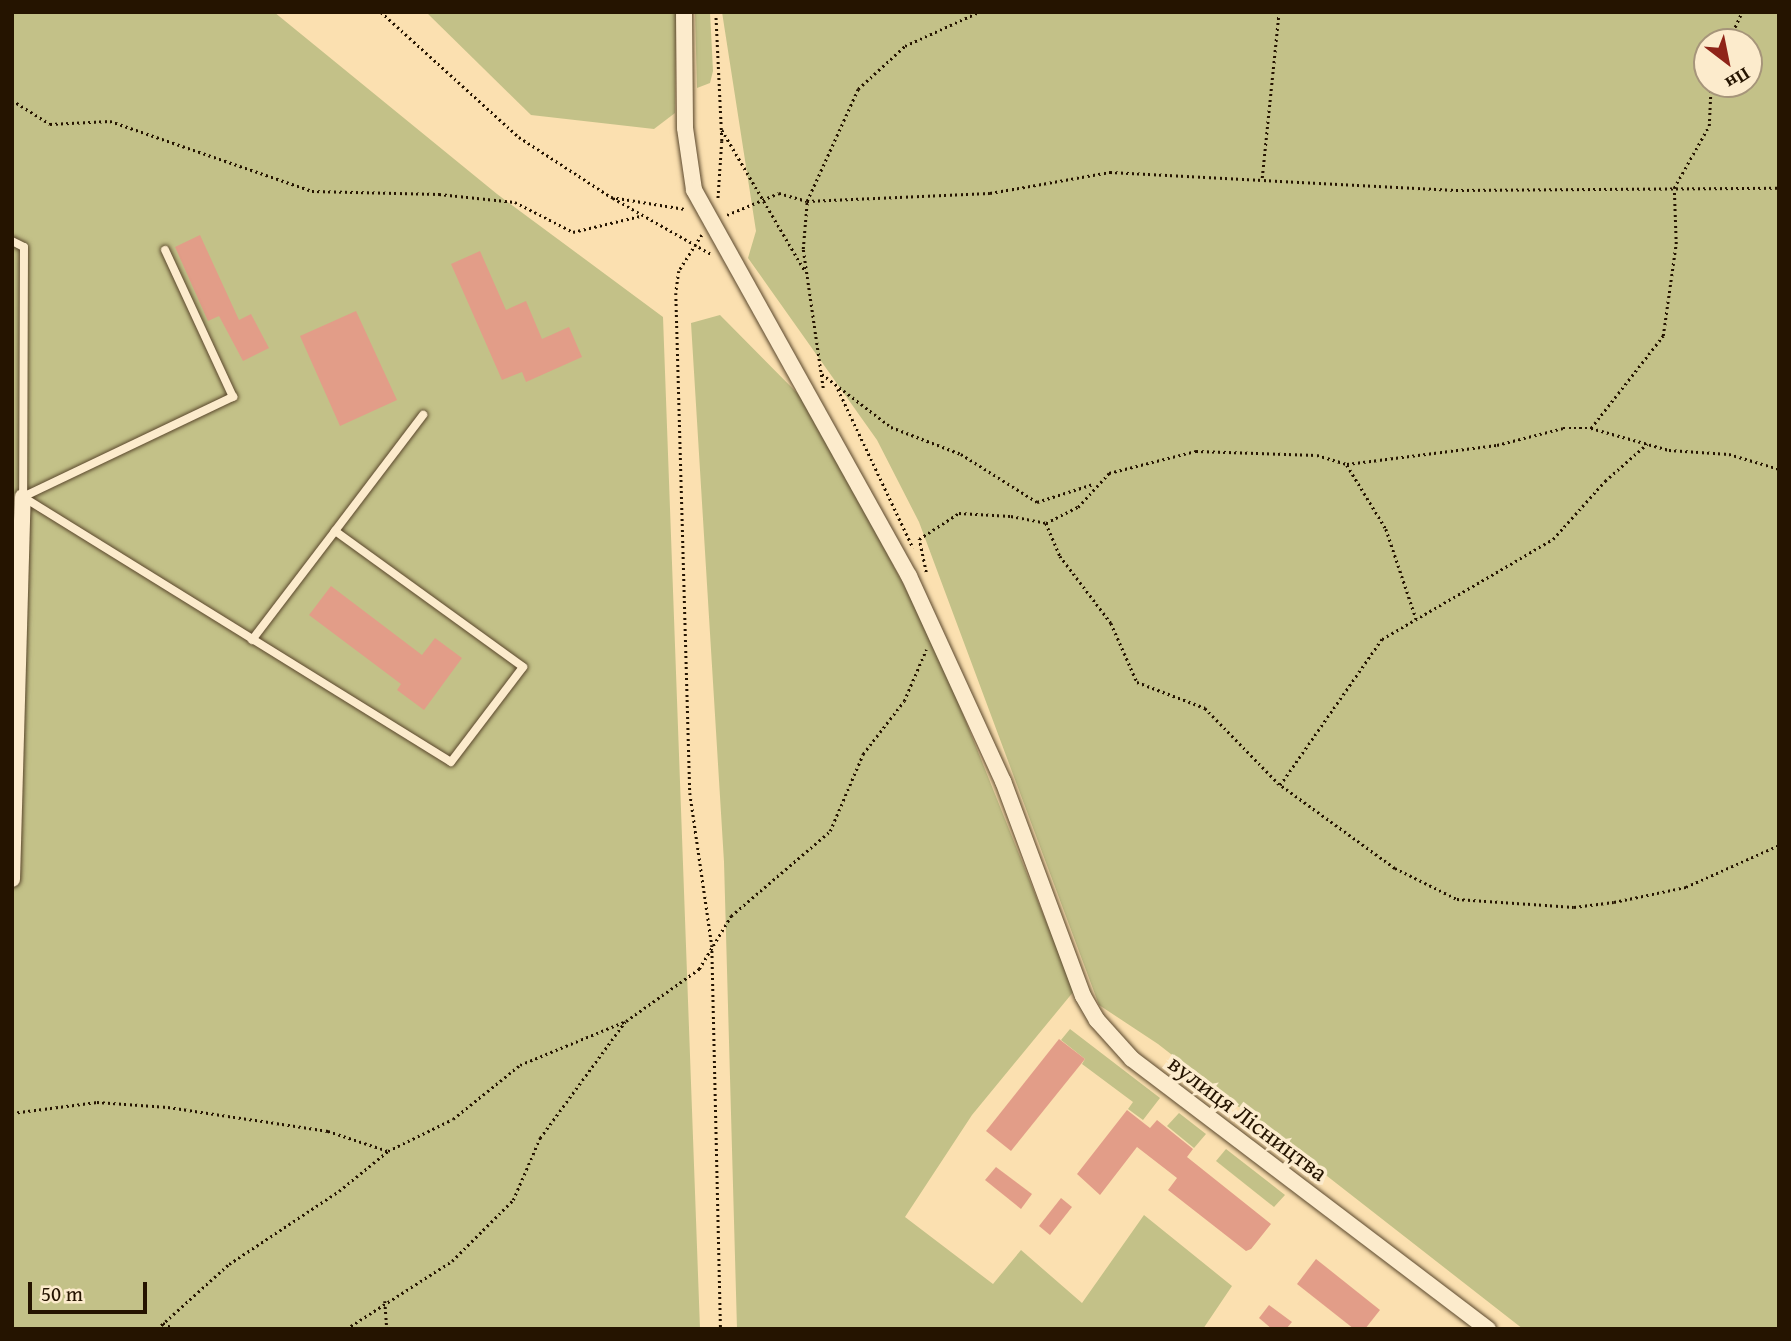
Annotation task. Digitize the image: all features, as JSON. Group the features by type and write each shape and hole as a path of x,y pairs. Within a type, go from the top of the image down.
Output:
{"street":[{"name":"вулиця Лісництва","path":"684,12 685,128 694,190 709,224 909,576 933,635 1003,782 1083,996 1120,1048 1488,1329"},
{"path":"12,879 23,497"}],"lane":[{"path":"12,241 24,247 23,497"},
{"path":"23,497 233,397 165,250"},
{"path":"252,640 423,415"},
{"path":"23,497 451,762 523,667 335,531"}],"path":[{"path":"381,12 519,137 640,216 735,268"},
{"path":"716,12 721,127 718,205 679,271 676,293 690,793 712,946 721,1329"},
{"path":"824,396 803,249 807,201 858,89 905,46 979,12"},
{"path":"1262,178 1279,12"},
{"path":"1735,28 1742,12"},
{"path":"1591,428 1663,336 1676,244 1674,188 1709,126 1710,98"},
{"path":"12,100 50,124 110,121 312,191 439,194 515,202 573,232 640,216"},
{"path":"721,127 761,190 761,199 807,274"},
{"path":"709,224 779,193 807,201 990,192 1110,172 1456,190 1779,188"},
{"path":"611,197 690,209 709,224"},
{"path":"821,373 891,427 961,454 1037,502 1096,482"},
{"path":"837,386 915,553 924,563"},
{"path":"929,583 919,539 959,513 1011,516 1046,523 1078,507 1096,482 1108,473 1196,450 1317,455 1347,464 1497,446 1563,428 1591,428 1647,443 1729,454 1779,469"},
{"path":"1280,785 1382,639 1417,621 1553,539 1605,481 1647,443"},
{"path":"1347,464 1386,529 1417,621"},
{"path":"1046,523 1060,556 1111,623 1137,682 1205,708 1280,785 1395,869 1457,899 1574,907 1614,902 1686,887 1779,845"},
{"path":"157,1329 229,1264 339,1191 388,1151 453,1119 520,1065 626,1021 699,969 731,916 830,831 863,754 904,701 933,635"},
{"path":"346,1329 385,1301 452,1261 513,1200 540,1138 626,1021"},
{"path":"12,1113 97,1102 168,1107 328,1131 388,1151"},
{"path":"385,1301 387,1329"},
{"path":"163,1323 175,1329"}],"shaded area":[{"path":"12,12 274,12 497,194 663,317 700,1329 12,1329"},
{"path":"426,12 676,12 675,113 654,129 531,115"},
{"path":"695,12 710,12 713,71 710,83 697,88"},
{"path":"722,12 1779,12 1779,1329 1523,1329 1158,1044 1099,1005 919,522 877,440 748,258 756,231"},
{"path":"720,315 807,403 934,642 1074,991 972,1115 905,1217 993,1284 1021,1250 1082,1303 1144,1215 1232,1286 1203,1329 737,1329 724,862 691,323"},
{"path":"1070,1029 1160,1098 1143,1120 1128,1109 1133,1102 1082,1064 1085,1059 1061,1040"},
{"path":"1179,1113 1206,1134 1194,1148 1167,1126"},
{"path":"1226,1149 1285,1195 1274,1207 1216,1161"}],"building":[{"path":"200,235 239,320 251,314 269,348 243,361 219,316 208,321 175,247"},
{"path":"480,251 506,310 526,301 542,339 569,327 582,357 526,382 522,372 502,380 451,264"},
{"path":"356,311 397,400 340,426 300,336"},
{"path":"331,586 422,655 435,638 462,658 424,710 397,690 401,684 309,615"},
{"path":"1059,1039 1085,1059 1011,1151 986,1131"},
{"path":"1127,1110 1150,1128 1157,1120 1193,1149 1187,1157 1271,1224 1251,1249 1246,1251 1168,1190 1177,1178 1137,1147 1100,1195 1077,1174"},
{"path":"996,1167 1032,1194 1021,1209 985,1180"},
{"path":"1061,1198 1072,1207 1050,1235 1039,1226"},
{"path":"1316,1259 1380,1310 1365,1329 1354,1329 1297,1284"},
{"path":"1269,1305 1292,1322 1286,1329 1272,1329 1259,1318"}]}
